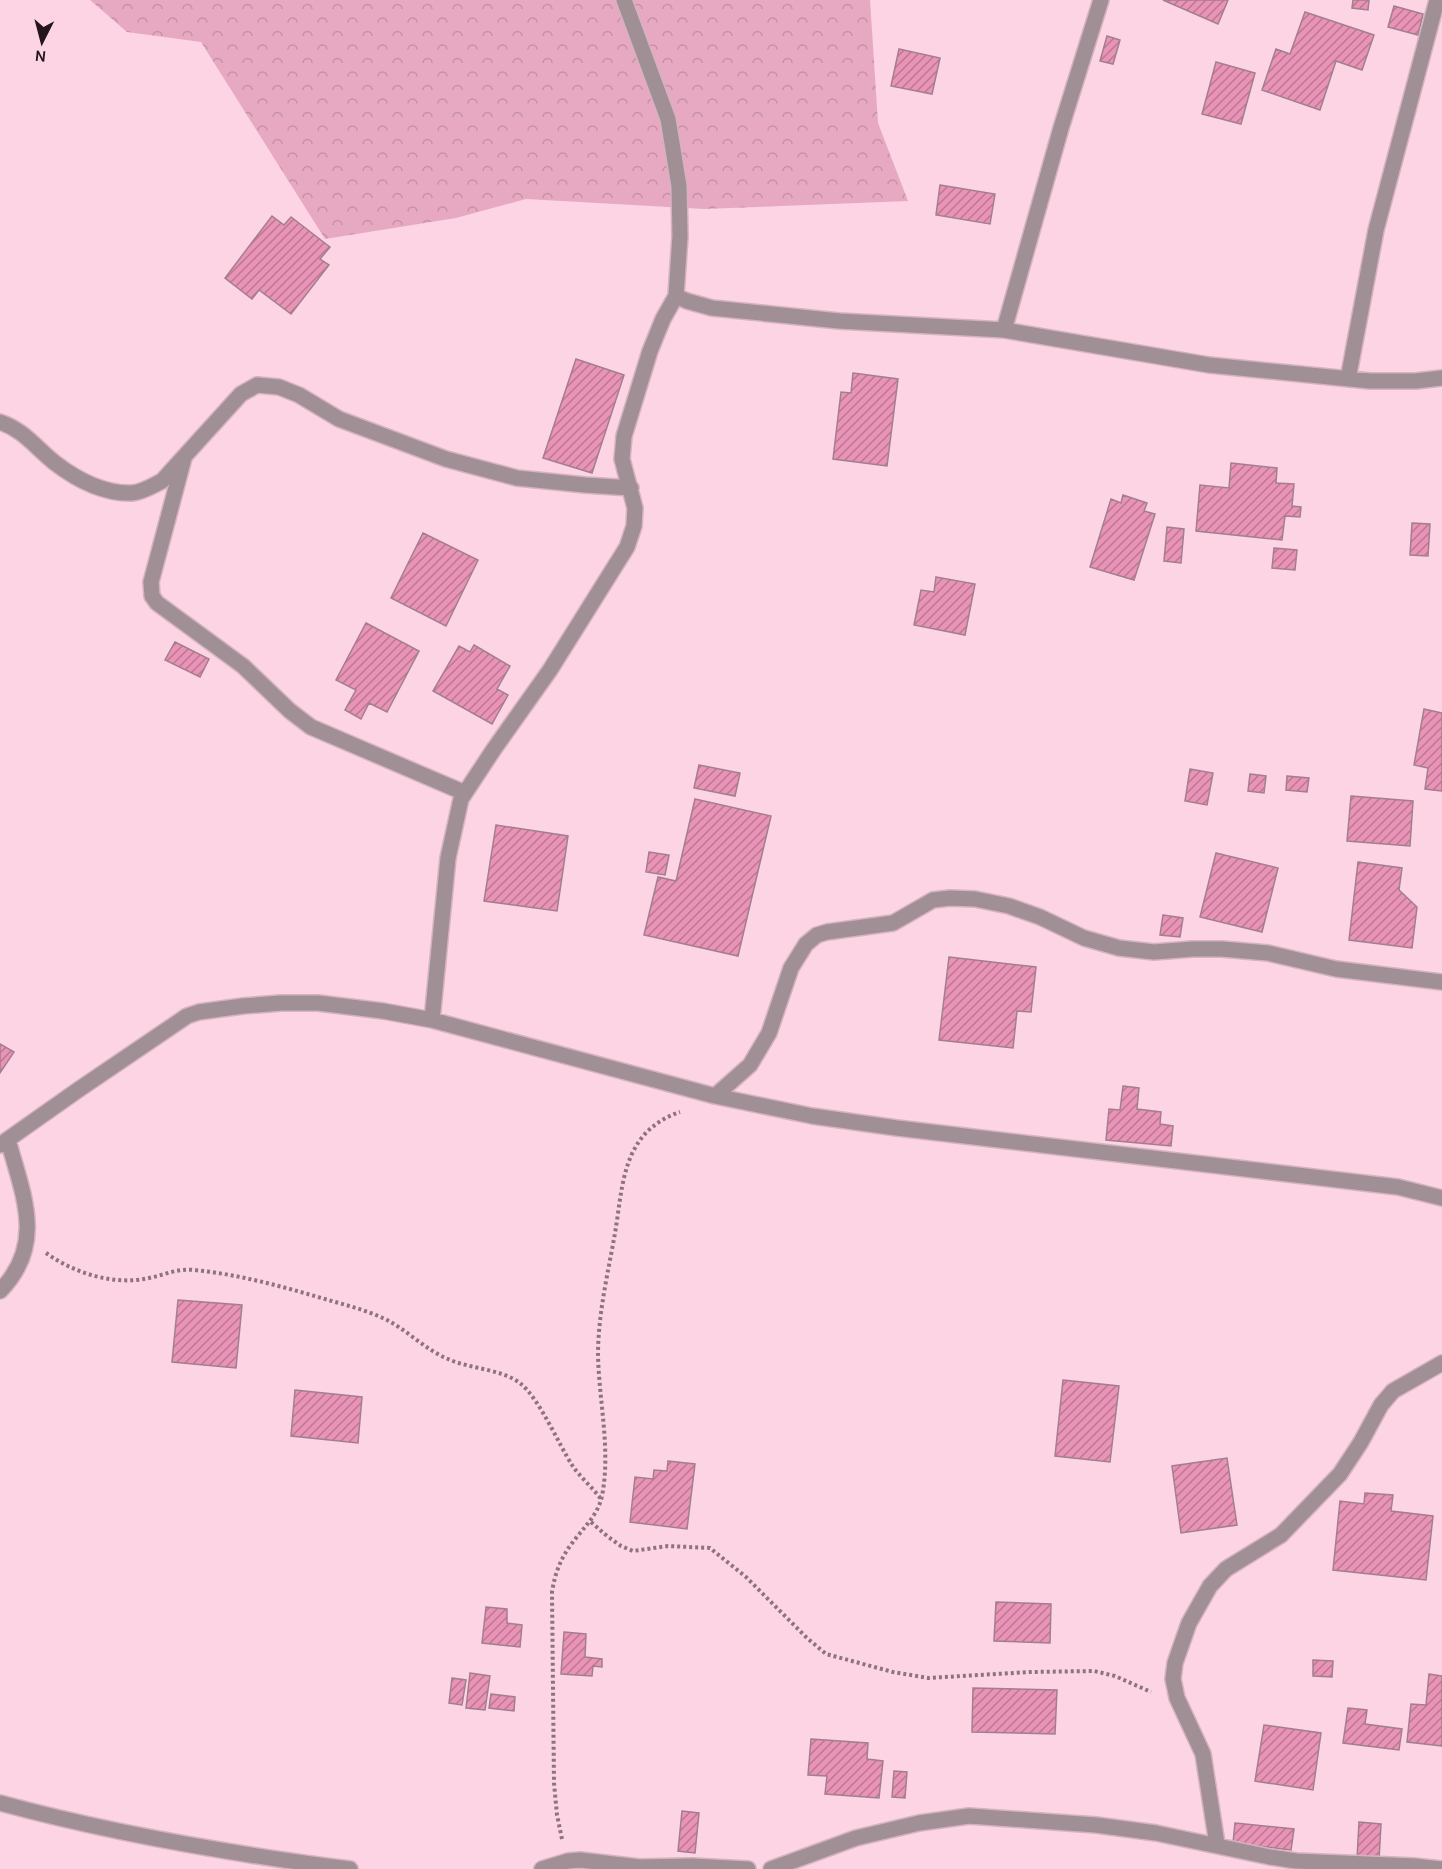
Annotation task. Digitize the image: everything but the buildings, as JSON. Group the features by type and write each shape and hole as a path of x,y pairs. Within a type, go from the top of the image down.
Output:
{"street":[{"path":"432,1020 448,858 458,807 494,748 550,670 627,547 634,526 635,508 622,459 624,436 650,351 663,318 676,296 680,236 679,186 668,119 624,0"},
{"path":"1004,330 1061,128 1101,0"},
{"path":"1348,379 1376,230 1437,0"},
{"path":"676,296 712,308 765,314 839,321 1004,330 1209,365 1370,381 1416,381 1442,378"},
{"path":"0,422 22,433 55,463 76,476 107,490 132,493 162,481 241,394 252,387 263,385 279,387 299,395 339,419 446,459 517,478 585,486 631,488"},
{"path":"185,457 151,582 152,596 157,603 243,666 290,711 311,727 465,793"},
{"path":"716,1096 750,1065 769,1033 791,968 806,944 818,935 827,932 893,923 933,900 958,898 991,902 1040,917 1084,938 1136,951 1222,949 1268,953 1336,969 1442,982"},
{"path":"0,1291 14,1275 28,1239 27,1212 4,1143 176,1023 199,1012 243,1005 318,1003 432,1020 716,1096 812,1116 1398,1187 1442,1198"},
{"path":"1218,1844 1203,1754 1181,1707 1173,1678 1175,1663 1189,1623 1210,1586 1226,1569 1281,1535 1340,1474 1381,1405 1393,1391 1442,1363"},
{"path":"0,1803 63,1820 134,1835 350,1869"},
{"path":"771,1869 856,1838 919,1823 969,1816 1096,1825 1156,1833 1296,1861 1441,1869"},
{"path":"542,1869 580,1860 639,1867 692,1866 748,1869"}],"path":[{"path":"580,1860 565,1845 557,1815 553,1743 552,1592 554,1578 561,1560 591,1521 601,1500 606,1454 598,1354 602,1306 628,1162 640,1141 654,1125 670,1115 716,1096"},
{"path":"28,1239 66,1266 95,1275 134,1280 190,1269 226,1273 287,1288 364,1311 387,1321 447,1359 511,1378 521,1384 577,1472 601,1500"},
{"path":"591,1521 614,1541 633,1551 668,1546 710,1548 746,1577 826,1654 893,1672 928,1678 1094,1671 1114,1676 1181,1707"}],"green space":[{"path":"90,0 870,0 878,123 908,201 704,209 526,199 456,218 325,239 201,42 127,32"}]}
